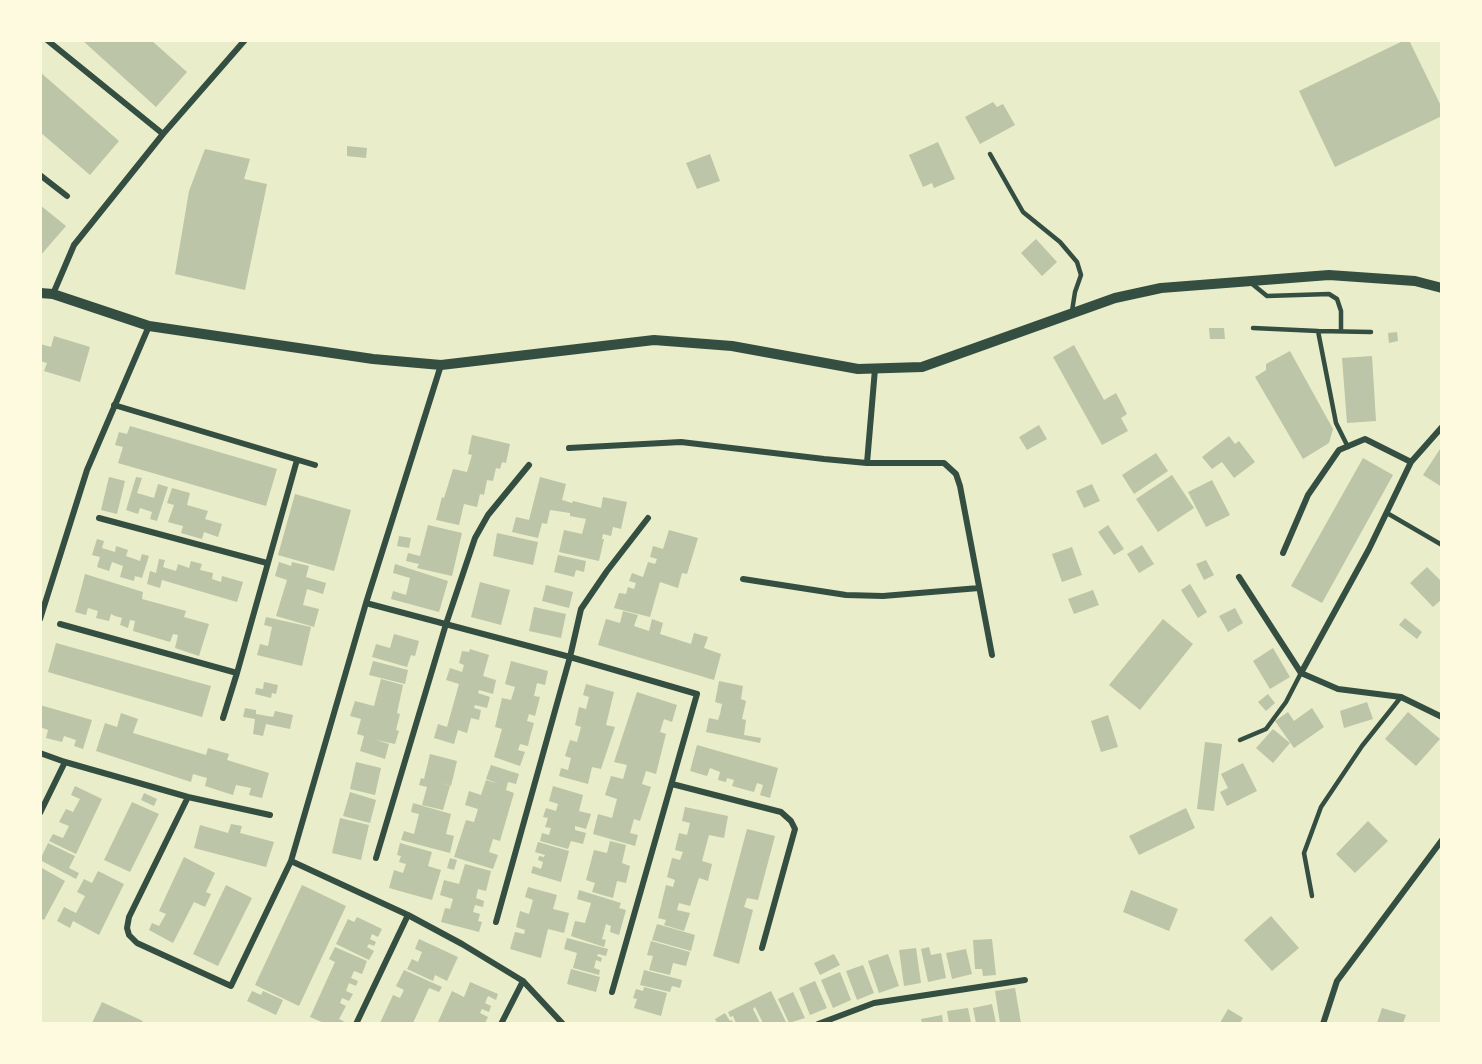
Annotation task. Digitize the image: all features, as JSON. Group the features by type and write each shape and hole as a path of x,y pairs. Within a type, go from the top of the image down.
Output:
{"street":[{"path":"47,40 163,134"},
{"path":"53,294 74,244 163,134 245,40"},
{"path":"40,176 67,196"},
{"path":"40,293 53,294 148,326 373,359 441,365 654,340 732,346 858,369 876,369 922,368 1115,298 1161,288 1329,275 1415,281 1442,288"},
{"path":"40,619 87,470 148,326"},
{"path":"188,797 129,917 127,928 129,935 137,943 231,986 291,861 366,603 441,365"},
{"path":"867,463 876,369"},
{"path":"114,405 315,465"},
{"path":"1301,673 1387,513 1411,462 1442,427"},
{"path":"1282,553 1308,495 1339,450 1365,439 1411,462"},
{"path":"569,448 681,442 867,463 944,463 957,474 992,656"},
{"path":"223,718 297,460"},
{"path":"376,858 446,624 475,538 488,516 529,465"},
{"path":"99,518 267,563"},
{"path":"496,922 570,657 581,609 648,518"},
{"path":"1239,577 1301,673 1338,689 1401,697 1442,717"},
{"path":"743,579 846,596 883,596 979,588"},
{"path":"366,603 570,657 696,694 612,992"},
{"path":"60,624 237,673"},
{"path":"40,753 188,797 270,815"},
{"path":"40,813 65,762"},
{"path":"672,784 781,812 791,821 795,829 762,948"},
{"path":"1323,1023 1337,981 1442,840"},
{"path":"291,861 408,915 462,944 523,981 563,1023"},
{"path":"356,1023 408,915"},
{"path":"818,1023 874,1003 1025,980"},
{"path":"501,1023 523,981"}],"lane":[{"path":"990,154 1023,212 1060,242 1077,262 1081,275 1075,292 1072,314"},
{"path":"1249,281 1267,296 1329,294 1337,299 1341,311 1341,331"},
{"path":"1253,328 1371,332"},
{"path":"1318,331 1336,423 1348,447"},
{"path":"1387,513 1442,545"},
{"path":"1240,740 1266,729 1286,702 1301,673"},
{"path":"1312,896 1304,853 1321,807 1362,746 1401,697"}],"building":[{"path":"82,40 151,40 187,72 156,107"},
{"path":"1409,40 1442,108 1442,116 1335,167 1299,91"},
{"path":"40,72 119,141 90,175 40,132"},
{"path":"993,102 997,107 1003,104 1015,125 980,144 965,117"},
{"path":"938,142 955,179 934,188 932,183 923,187 909,155"},
{"path":"347,146 367,148 366,158 347,156"},
{"path":"205,149 250,159 244,179 267,184 245,290 175,274 189,191"},
{"path":"710,154 720,181 697,189 686,163"},
{"path":"40,205 66,226 40,256"},
{"path":"1036,239 1057,262 1042,276 1021,253"},
{"path":"1209,328 1224,328 1225,339 1210,339"},
{"path":"1397,332 1398,341 1389,343 1388,333"},
{"path":"54,336 90,347 80,382 44,371 47,363 40,361 40,344 51,347"},
{"path":"1074,345 1104,400 1116,393 1127,414 1121,418 1128,431 1102,445 1053,357"},
{"path":"1290,351 1333,429 1329,443 1303,459 1255,377 1266,370 1266,364"},
{"path":"1372,356 1376,421 1347,423 1342,358"},
{"path":"1039,425 1047,439 1027,450 1019,437"},
{"path":"130,426 277,469 266,506 118,463 123,447 115,445 119,432 127,434"},
{"path":"472,435 510,444 506,463 502,462 500,469 496,468 493,481 487,480 484,495 480,494 477,507 464,504 459,525 436,520 453,469 467,472 472,455 468,454"},
{"path":"1229,436 1235,444 1239,441 1255,462 1234,478 1222,462 1212,469 1202,457"},
{"path":"1442,446 1442,487 1423,475"},
{"path":"1156,453 1168,471 1134,494 1122,475"},
{"path":"1363,458 1393,475 1322,603 1291,586"},
{"path":"1172,475 1194,508 1158,532 1136,499"},
{"path":"109,477 125,481 117,514 101,510"},
{"path":"136,477 142,478 137,493 154,498 158,484 168,487 157,521 150,519 152,512 140,508 138,514 126,510"},
{"path":"540,477 566,484 562,500 572,503 573,501 601,508 603,497 627,502 621,529 613,527 611,536 603,534 599,561 559,552 564,530 582,534 586,519 570,516 570,513 550,510 547,524 542,523 538,538 512,532 516,517 529,520"},
{"path":"1212,480 1230,515 1206,527 1188,492"},
{"path":"1092,484 1100,501 1084,508 1076,491"},
{"path":"172,488 190,493 187,505 208,511 205,519 222,524 218,537 204,532 202,539 181,533 183,526 168,522 174,505 167,503"},
{"path":"295,494 351,510 334,571 278,555"},
{"path":"428,525 462,533 452,576 417,568 419,564 406,561 408,553 420,556"},
{"path":"1108,525 1124,549 1114,555 1098,532"},
{"path":"669,530 698,538 687,574 682,573 678,588 660,582 650,617 614,608 619,593 626,594 628,587 634,589 636,583 629,581 632,573 643,577 648,562 655,564 657,559 650,557 653,546 663,549"},
{"path":"497,533 538,542 533,565 493,556"},
{"path":"399,536 411,538 409,548 397,546"},
{"path":"97,539 104,541 102,548 115,552 116,546 128,550 126,556 140,561 142,554 149,556 142,578 135,576 134,581 120,577 123,566 112,562 109,571 97,567 100,557 92,555"},
{"path":"1142,545 1154,564 1139,573 1127,554"},
{"path":"1072,547 1082,575 1062,582 1052,554"},
{"path":"558,555 586,561 584,572 576,570 574,577 554,572"},
{"path":"159,559 165,560 163,567 176,571 178,564 189,568 191,561 202,564 200,570 213,573 212,579 221,582 222,576 243,582 237,602 162,580 160,588 147,584 150,571 156,573"},
{"path":"1206,560 1214,575 1204,580 1196,564"},
{"path":"279,562 291,566 292,562 309,566 306,577 326,583 323,594 307,589 303,605 319,609 314,627 276,616 287,580 275,576"},
{"path":"395,564 448,581 439,612 391,599 393,591 406,595 410,578 393,573"},
{"path":"1427,567 1442,582 1442,599 1433,607 1410,583"},
{"path":"85,574 143,592 142,599 186,611 184,617 209,624 199,656 175,648 178,635 173,634 170,642 133,631 135,621 130,620 128,628 120,625 122,618 111,614 109,621 96,618 98,611 88,608 86,615 75,612"},
{"path":"480,582 510,590 501,625 471,617"},
{"path":"1190,584 1207,612 1198,618 1181,590"},
{"path":"546,585 573,592 569,608 542,601"},
{"path":"1093,590 1099,605 1074,614 1068,599"},
{"path":"534,607 566,614 561,638 529,631"},
{"path":"1235,608 1243,623 1228,632 1219,616"},
{"path":"623,611 638,615 634,626 649,631 652,619 663,623 660,634 691,644 694,633 708,637 704,648 721,654 714,680 598,645 606,619 620,623"},
{"path":"266,617 311,627 302,666 257,655 260,644 268,646 272,627 264,625"},
{"path":"1405,618 1422,632 1417,639 1399,625"},
{"path":"1163,619 1193,644 1140,710 1109,685"},
{"path":"394,634 419,641 415,656 411,655 407,667 372,657 376,644 390,648"},
{"path":"56,643 211,686 202,717 48,672"},
{"path":"1273,648 1290,677 1270,689 1253,661"},
{"path":"470,649 489,655 483,676 496,680 493,694 479,690 478,693 490,697 487,708 475,705 474,708 481,710 479,720 471,718 467,733 458,730 454,744 434,738 438,724 447,727 459,684 446,680 450,668 462,672 464,665 459,663 462,651 469,652"},
{"path":"373,661 408,670 405,684 369,675"},
{"path":"511,661 548,671 545,685 537,683 534,696 540,697 535,716 529,714 527,721 534,723 528,746 520,744 518,750 525,752 520,766 494,757 502,729 495,727 502,698 511,700 515,687 505,684"},
{"path":"381,679 403,685 397,713 400,714 396,730 399,731 395,744 376,740 389,744 385,759 360,751 364,736 357,734 361,719 350,716 355,701 374,706"},
{"path":"719,681 743,686 741,699 746,701 742,719 746,720 744,735 761,738 760,743 706,732 709,718 718,720 720,714 722,704 715,702"},
{"path":"264,682 278,685 276,694 272,693 271,698 255,694 256,688 263,689"},
{"path":"586,684 614,692 606,725 615,727 601,769 592,767 588,784 559,776 561,768 568,770 571,758 565,756 570,740 577,742 581,727 575,725 579,707 586,709 589,697 583,695"},
{"path":"637,692 677,705 672,722 664,719 660,732 666,734 656,774 646,771 642,784 651,787 640,821 634,819 630,833 638,835 635,846 593,834 598,814 612,818 617,799 605,795 611,776 623,779 627,765 614,762"},
{"path":"1268,694 1275,703 1266,711 1258,702"},
{"path":"1367,702 1373,719 1344,728 1340,711"},
{"path":"40,705 92,720 83,749 74,746 76,740 64,736 62,742 46,738 48,730 40,727"},
{"path":"245,708 256,710 256,714 273,717 275,711 293,715 290,729 266,724 263,736 253,734 255,719 243,717"},
{"path":"1312,708 1324,727 1294,748 1275,721 1288,712 1294,721"},
{"path":"1408,712 1440,739 1416,766 1385,739"},
{"path":"121,713 138,719 133,733 206,755 208,748 229,754 227,760 269,773 262,798 249,795 251,788 236,785 233,795 205,786 207,778 193,774 191,782 96,751 105,723 117,727"},
{"path":"1108,715 1118,747 1101,752 1091,721"},
{"path":"1273,729 1290,743 1273,763 1256,748"},
{"path":"1205,742 1222,744 1214,811 1197,809"},
{"path":"697,745 778,768 770,798 760,795 763,785 757,783 754,792 732,786 734,780 727,778 726,782 718,780 720,772 710,768 707,776 690,771"},
{"path":"430,754 457,761 451,786 438,782 450,786 443,810 422,805 427,787 419,785 421,778 424,779"},
{"path":"356,762 381,768 375,795 350,789"},
{"path":"1243,763 1257,791 1227,806 1220,792 1228,788 1221,774"},
{"path":"491,765 519,774 516,784 508,782 506,790 514,793 500,841 493,839 489,852 498,855 493,869 454,857 466,820 474,822 478,809 465,805 469,791 481,795 486,780 499,784 486,779"},
{"path":"75,786 102,799 76,854 49,841 53,834 63,838 69,826 59,822 66,809 73,812 80,799 71,795"},
{"path":"553,786 583,795 579,811 591,814 586,829 575,826 575,830 586,833 583,844 571,841 568,849 540,841 542,833 549,835 551,828 545,827 548,818 543,817 546,808 556,811 558,804 549,801"},
{"path":"350,792 376,800 370,823 343,816"},
{"path":"144,793 157,799 154,806 141,800"},
{"path":"132,802 159,814 130,872 104,860"},
{"path":"413,803 451,814 446,834 454,836 450,853 401,840 404,831 414,834 419,814 411,812"},
{"path":"685,807 728,816 724,838 709,835 702,861 712,864 708,881 699,878 690,906 679,903 677,910 690,913 684,931 664,925 666,920 658,918 666,885 673,887 675,880 667,877 672,858 680,860 683,852 675,850 679,833 687,835 690,823 682,821"},
{"path":"1186,808 1195,828 1139,855 1129,836"},
{"path":"340,818 369,825 361,860 332,853"},
{"path":"1368,821 1388,841 1355,873 1336,854"},
{"path":"231,824 242,826 240,833 274,842 266,867 194,848 200,825 228,833"},
{"path":"747,829 775,836 758,900 747,898 744,907 753,910 739,964 713,956"},
{"path":"610,841 626,845 622,863 630,866 626,883 617,881 613,898 592,892 595,883 586,880 594,850 607,853"},
{"path":"538,842 569,851 561,882 531,873 533,866 541,869 543,862 538,860 539,856 544,857 545,855 535,852"},
{"path":"48,843 75,856 69,868 79,873 76,879 40,860"},
{"path":"400,843 432,852 428,866 441,870 432,900 389,888 394,870 403,873 406,864 399,862 401,856 397,855"},
{"path":"184,857 215,873 206,892 211,894 205,907 194,902 173,943 149,930 152,923 159,926 166,914 159,911"},
{"path":"450,858 457,860 454,870 447,868"},
{"path":"465,864 491,871 486,891 478,889 476,898 484,901 483,907 475,905 473,912 480,914 478,921 482,922 479,932 441,922 445,908 450,909 453,899 440,895 444,880 459,884"},
{"path":"40,867 65,881 44,920 40,918"},
{"path":"98,871 124,884 99,935 73,921 70,928 57,921 64,907 76,913 85,896 77,892 84,879 92,883"},
{"path":"226,885 252,898 218,966 193,954"},
{"path":"302,885 346,906 299,1006 255,985"},
{"path":"528,887 557,895 553,909 569,913 564,933 548,929 541,958 510,949 515,932 524,934 525,930 516,927 520,911 529,914 533,900 525,897"},
{"path":"579,890 621,903 619,908 626,910 619,935 610,932 611,926 606,924 602,939 606,940 604,947 571,936 575,921 585,923 591,903 577,899"},
{"path":"1131,890 1178,909 1169,931 1123,912"},
{"path":"1271,916 1299,948 1272,971 1244,940"},
{"path":"357,917 382,929 378,937 372,934 370,939 376,942 374,946 369,944 367,947 374,951 369,960 336,944 348,919 354,922"},
{"path":"657,924 695,935 691,951 652,940"},
{"path":"567,938 608,949 606,956 598,954 597,956 602,958 601,962 596,960 594,968 600,970 599,975 573,968 577,953 564,949"},
{"path":"419,939 458,957 447,981 435,975 433,981 407,969 412,959 418,962 422,952 415,949"},
{"path":"992,939 996,975 983,976 982,969 975,969 973,940"},
{"path":"651,941 690,952 686,966 673,963 670,975 649,970 653,956 647,955"},
{"path":"335,947 367,961 362,974 354,971 351,978 358,981 356,986 349,983 346,991 353,994 349,1001 342,998 340,1003 346,1006 339,1019 345,1023 324,1023 310,1017 335,962 329,959"},
{"path":"929,947 931,955 941,953 946,978 928,982 921,949"},
{"path":"916,948 921,983 904,986 899,950"},
{"path":"966,949 972,974 952,979 946,953"},
{"path":"834,954 840,965 820,975 814,963"},
{"path":"888,954 899,986 879,993 868,961"},
{"path":"863,965 874,993 857,1000 846,971"},
{"path":"571,969 600,977 596,992 567,984"},
{"path":"404,970 442,987 439,992 429,988 413,1023 380,1023 393,995 400,998 404,990 396,986"},
{"path":"644,970 682,980 680,988 672,986 670,992 640,985"},
{"path":"840,972 851,1000 833,1008 821,980"},
{"path":"815,981 827,1008 810,1015 799,988"},
{"path":"470,982 498,994 496,1000 488,996 485,1003 491,1006 489,1012 482,1009 480,1013 488,1017 485,1023 438,1022 452,991 464,997"},
{"path":"644,987 667,993 661,1016 634,1008 637,999 633,998 636,989 643,991"},
{"path":"1015,988 1021,1023 1000,1023 995,991"},
{"path":"252,991 261,995 263,991 283,1000 276,1015 247,1001"},
{"path":"771,991 786,1022 763,1023 755,1007 753,1009 760,1023 736,1023 733,1016 730,1017 728,1012"},
{"path":"793,992 805,1018 789,1023 778,999"},
{"path":"102,1002 143,1021 141,1023 92,1023"},
{"path":"992,1004 996,1023 976,1023 973,1008"},
{"path":"968,1008 971,1023 949,1023 947,1011"},
{"path":"1382,1008 1406,1015 1403,1023 1377,1023"},
{"path":"1228,1009 1243,1018 1240,1023 1220,1023"},
{"path":"725,1013 733,1023 717,1023 715,1019"},
{"path":"942,1015 943,1023 922,1023 921,1019"}]}
